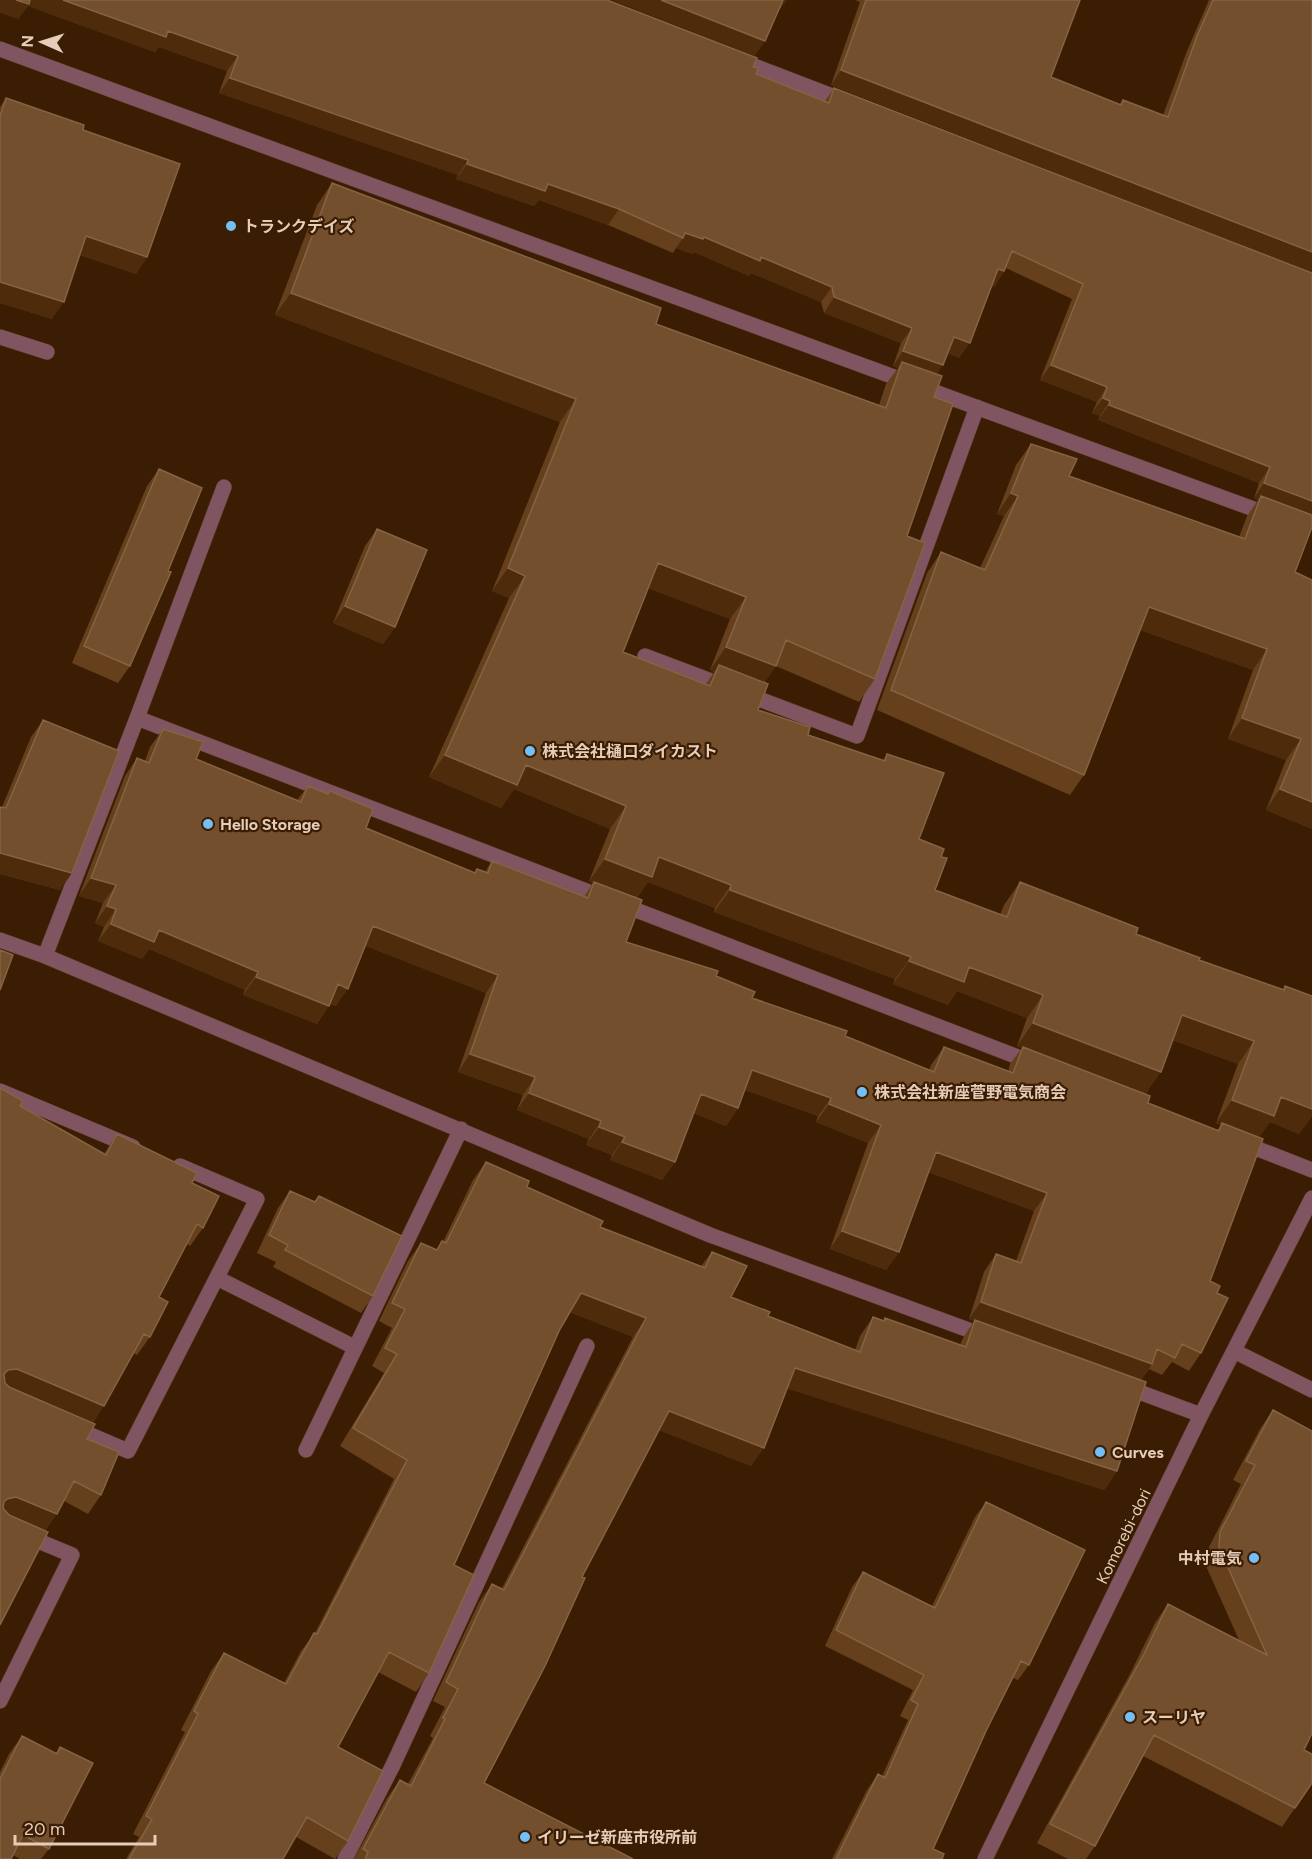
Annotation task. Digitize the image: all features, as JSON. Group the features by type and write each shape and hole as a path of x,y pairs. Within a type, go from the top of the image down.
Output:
{"street":[{"path":"0,49 1290,522"},
{"path":"716,51 859,106"},
{"path":"0,337 47,352"},
{"path":"645,656 857,736 976,407"},
{"path":"45,956 224,487"},
{"path":"137,718 1055,1071"},
{"path":"0,940 45,956 710,1235 1000,1341"},
{"path":"0,1091 148,1153"},
{"path":"306,1450 461,1129"},
{"path":"1222,1136 1312,1170"},
{"path":"54,1419 128,1451 258,1199 170,1162"},
{"name":"Komorebi-dori","path":"986,1859 1202,1415 1312,1198"},
{"path":"217,1278 354,1347"},
{"path":"345,1859 393,1766 587,1346"},
{"path":"1234,1351 1312,1390"},
{"path":"1112,1382 1202,1415"},
{"path":"0,1524 72,1555 1,1697"}],"building":[{"path":"16,0 30,0 29,4"},
{"path":"63,0 607,0 757,58 753,67 758,68 756,74 829,103 834,88 1312,273 1312,501 1264,483 1270,467 1109,405 1110,401 1103,398 1107,387 1051,365 1083,284 1012,251 1004,271 998,269 970,343 954,337 943,365 903,351 912,328 834,297 832,287 761,257 760,261 704,237 703,239 685,233 683,238 619,209 548,184 545,191 467,164 468,160 230,78 238,56 168,31 166,37"},
{"path":"661,0 783,0 765,41"},
{"path":"866,0 1080,0 1051,77 1121,105 1123,100 1168,117 1197,36 1213,0 1312,0 1312,252 841,70"},
{"path":"6,98 84,125 83,130 180,164 147,257 86,236 64,302 0,282 0,116"},
{"path":"332,183 661,308 656,324 886,408 902,362 942,376 934,397 953,404 907,536 925,543 875,679 786,640 776,666 726,647 746,597 658,563 623,652 710,686 719,665 768,684 758,710 810,727 808,735 885,761 887,754 944,773 919,839 944,849 941,857 947,858 935,890 1007,917 1020,882 1138,928 1136,934 1200,958 1199,960 1284,990 1285,986 1312,996 1312,1109 1281,1097 1274,1116 1232,1100 1254,1041 1182,1015 1161,1072 1033,1023 1043,995 969,967 964,982 909,961 911,957 730,890 731,885 659,857 652,877 605,859 626,806 526,765 517,785 445,755 525,576 508,568 576,399 291,293"},
{"path":"1031,444 1077,459 1069,476 1245,539 1261,496 1312,515 1312,527 1295,572 1312,580 1312,802 1280,789 1301,739 1242,718 1267,649 1149,607 1084,775 891,690 941,552 985,570 1018,496 1011,493"},
{"path":"159,469 202,488 168,571 171,572 130,666 84,646"},
{"path":"377,529 427,550 395,627 345,606"},
{"path":"43,720 119,751 72,873 0,853 0,807 6,808"},
{"path":"163,729 203,742 196,759 301,802 308,786 328,794 330,791 373,809 366,828 475,873 477,869 488,873 492,861 588,898 594,882 642,900 626,942 718,971 716,976 755,992 752,998 847,1031 845,1036 934,1072 944,1047 1013,1073 1023,1047 1150,1096 1148,1103 1219,1131 1222,1123 1263,1139 1210,1281 1220,1286 1217,1293 1228,1298 1201,1353 1182,1344 1175,1358 1157,1349 1152,1364 981,1302 996,1254 1021,1263 1047,1193 936,1152 899,1252 842,1231 881,1125 829,1104 831,1098 752,1070 738,1108 701,1094 675,1162 622,1142 625,1137 599,1127 601,1121 529,1093 535,1077 470,1054 498,975 373,926 348,989 338,984 329,1006 256,977 258,972 159,930 154,942 111,924 116,909 107,906 116,885 91,878 137,758 149,763"},
{"path":"0,950 13,955 0,990"},
{"path":"0,1088 23,1101 20,1106 106,1155 117,1134 197,1173 192,1183 219,1196 203,1228 197,1224 159,1297 168,1302 150,1337 144,1334 104,1406 17,1369 8,1370 4,1374 5,1383 9,1387 95,1424 87,1439 119,1452 101,1495 74,1481 57,1514 16,1497 4,1502 3,1508 9,1515 48,1532 0,1625"},
{"path":"486,1162 529,1181 527,1187 603,1221 600,1227 705,1268 712,1252 747,1266 731,1297 770,1312 768,1316 860,1352 873,1317 884,1321 885,1318 966,1347 975,1320 1146,1382 1117,1471 795,1368 764,1448 669,1411 582,1577 585,1578 545,1666 484,1783 633,1859 365,1859 368,1852 363,1849 400,1780 411,1786 445,1719 443,1718 458,1689 446,1682 492,1584 504,1590 646,1318 581,1293 560,1329 454,1565 474,1575 429,1673 389,1652 338,1747 383,1771 348,1841 307,1817 283,1859 129,1859 152,1819 146,1816 198,1714 194,1711 224,1653 286,1684 314,1633 317,1634 407,1460 353,1428 397,1354 385,1348 405,1309 392,1303 421,1243 437,1250 442,1241 446,1243"},
{"path":"290,1191 315,1202 319,1196 402,1236 373,1296 285,1250 288,1245 269,1235"},
{"path":"1273,1410 1312,1431 1312,1733 1304,1750 1312,1754 1312,1783 1295,1808 1154,1735 1095,1846 1050,1824 1144,1654 1168,1604 1267,1655 1219,1547 1220,1532 1255,1465 1246,1461"},
{"path":"986,1502 1085,1550 1029,1665 1021,1661 986,1731 933,1849 944,1854 942,1859 836,1859 878,1774 885,1778 918,1704 911,1700 924,1675 836,1630 863,1572 935,1608"},
{"path":"22,1736 57,1754 60,1747 93,1763 49,1849 23,1835 11,1859 0,1859 0,1779"}],"place":[{"name":"トランクデイズ","path":"231,226"},
{"name":"株式会社樋口ダイカスト","path":"530,751"},
{"name":"Hello Storage","path":"208,824"},
{"name":"株式会社新座菅野電気商会","path":"862,1092"},
{"name":"Curves","path":"1100,1452"},
{"name":"中村電気","path":"1254,1558"},
{"name":"スーリヤ","path":"1130,1717"},
{"name":"イリーゼ新座市役所前","path":"525,1837"}]}
